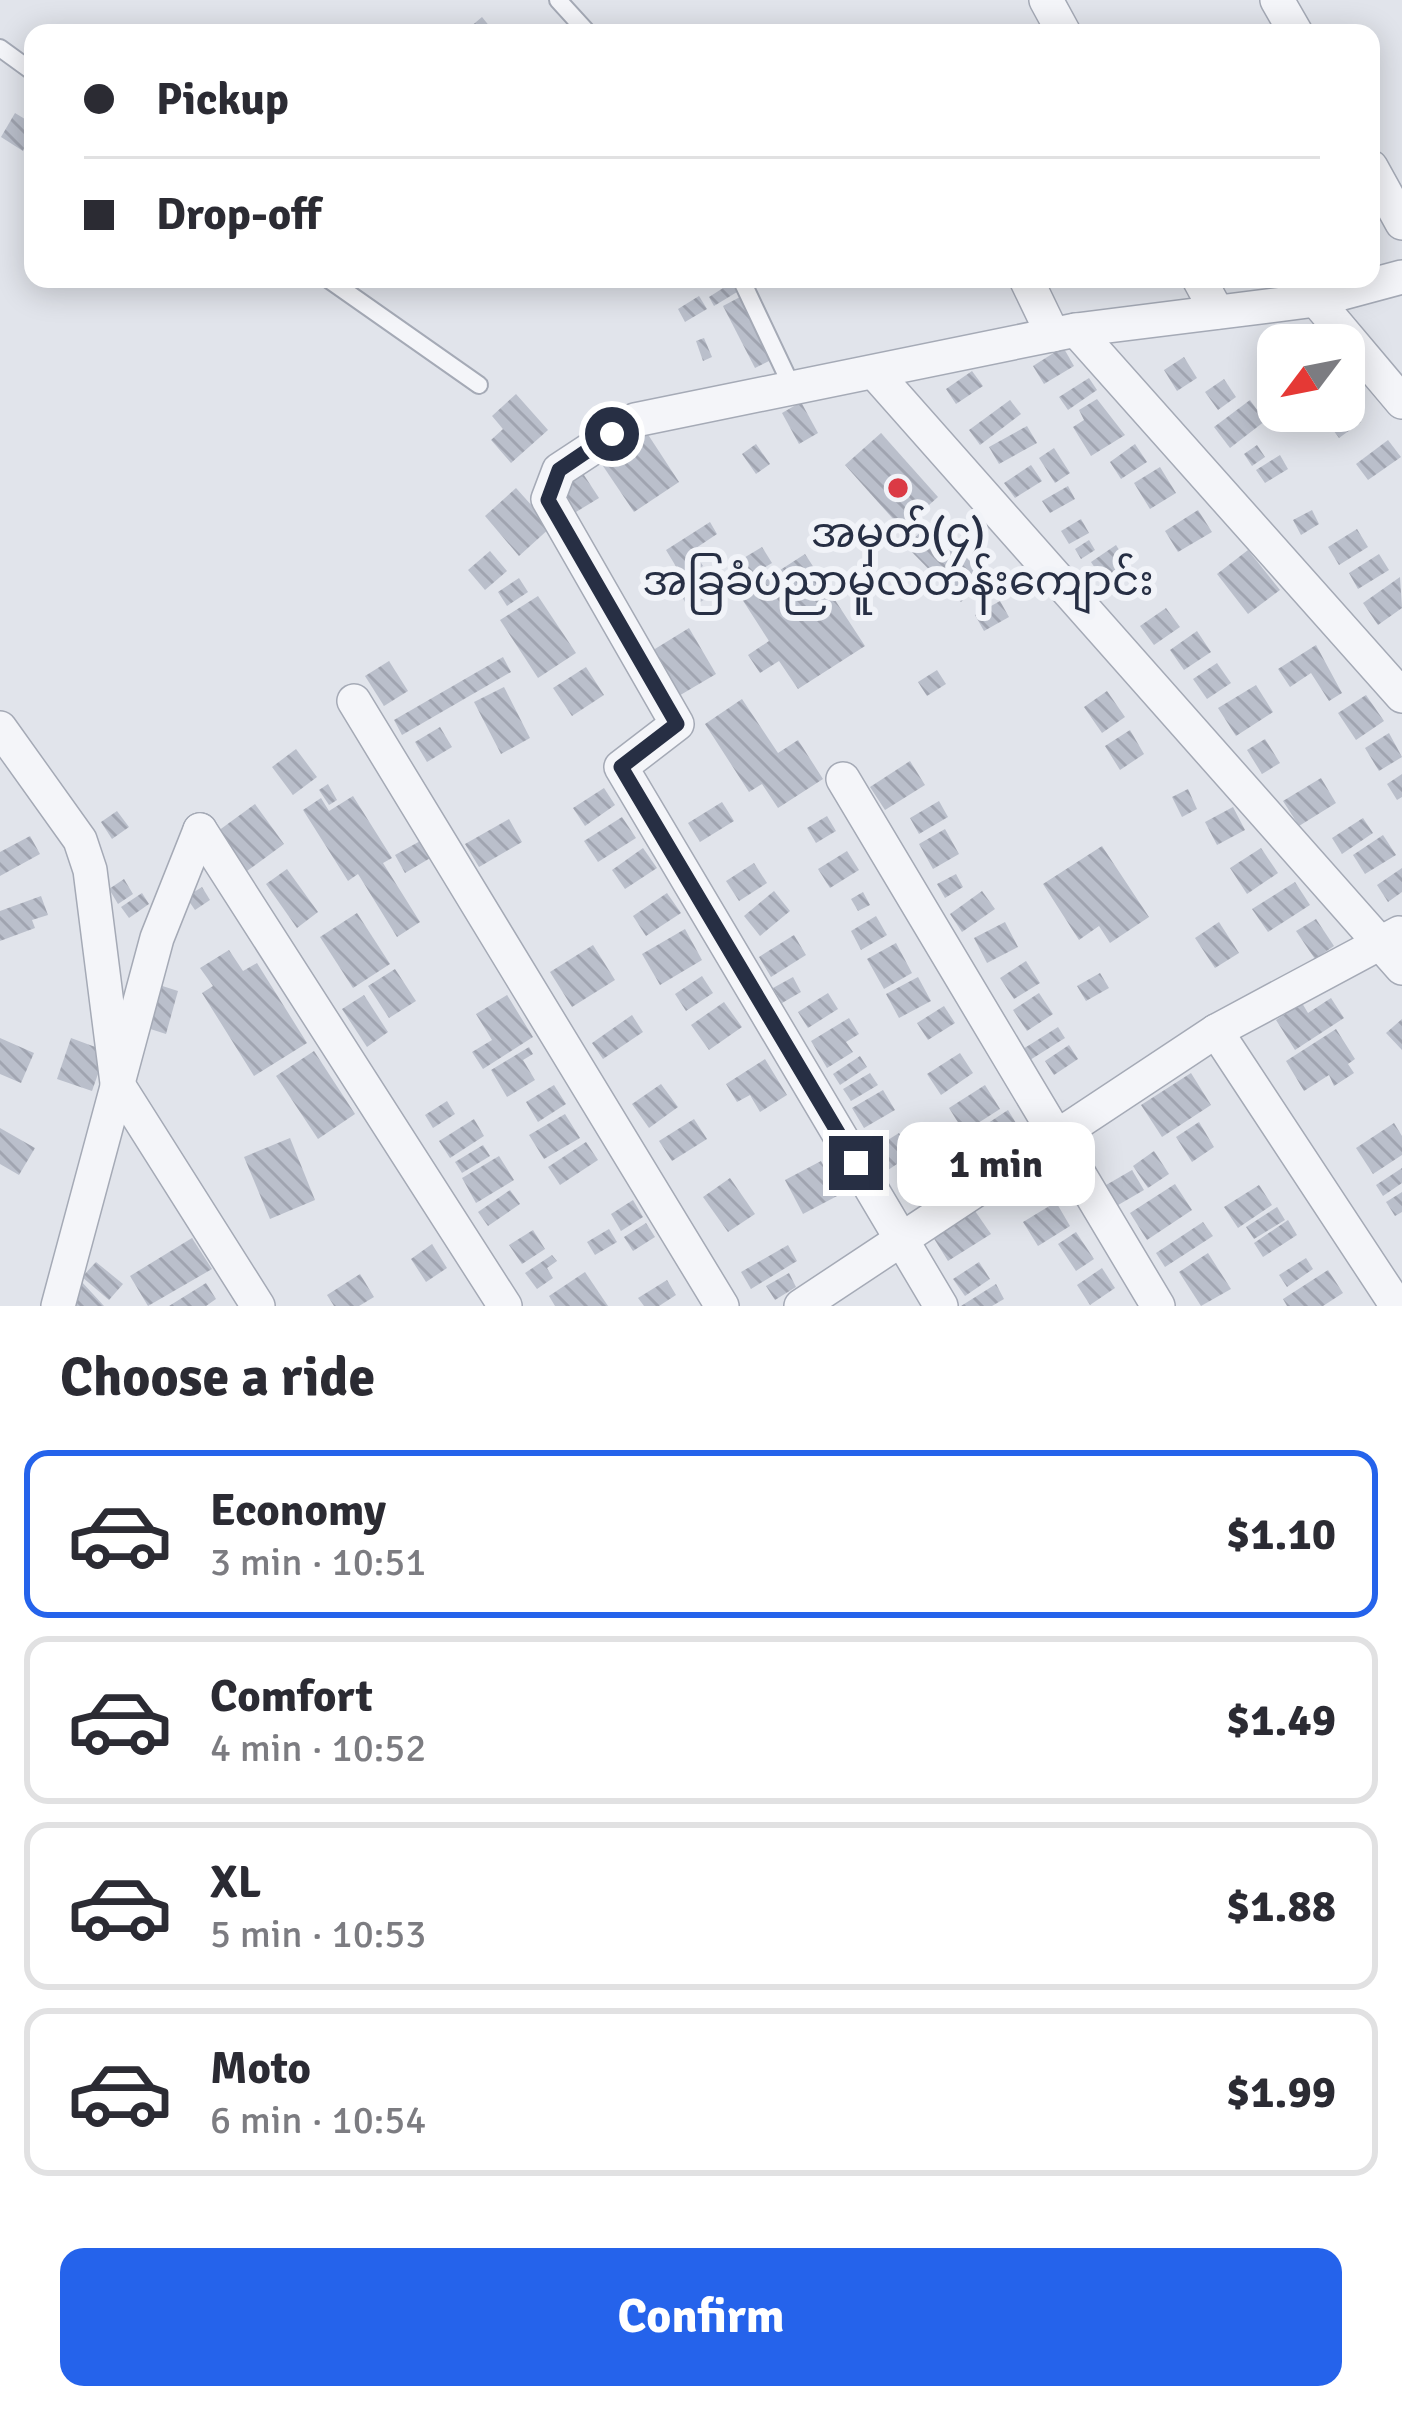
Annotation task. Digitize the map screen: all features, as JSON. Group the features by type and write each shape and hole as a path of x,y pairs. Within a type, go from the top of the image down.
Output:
{"street":[{"path":"1380,183 1402,223"},
{"path":"1032,288 1065,333 1402,696"},
{"path":"1203,288 1217,312"},
{"path":"941,1306 621,767 677,724 548,500 559,470 635,420 794,392 1065,333 1316,300 1361,288"},
{"path":"1316,300 1402,402"},
{"path":"801,1306 1216,1031 1396,947 876,374"},
{"path":"354,701 722,1306"},
{"path":"0,728 80,840 90,870 117,1083 258,1306"},
{"path":"843,779 1158,1306"},
{"path":"58,1306 157,938 200,830 505,1306"},
{"path":"1216,1031 1397,1306"}],"lane":[{"path":"558,0 580,24"},
{"path":"341,288 479,386"},
{"path":"745,288 794,392"}],"building":[{"path":"15,113 24,118 23,151 1,137"},
{"path":"723,288 737,292 714,306 709,297"},
{"path":"699,296 707,309 685,322 678,309"},
{"path":"740,297 771,360 755,368 723,306"},
{"path":"704,338 712,357 703,361 696,341"},
{"path":"1063,347 1074,366 1044,384 1033,366"},
{"path":"1184,357 1197,378 1177,391 1164,370"},
{"path":"972,371 983,386 956,404 946,389"},
{"path":"1089,378 1097,390 1068,410 1059,397"},
{"path":"1224,379 1236,397 1218,410 1205,392"},
{"path":"516,394 548,430 511,463 491,440 503,429 492,416"},
{"path":"1097,399 1125,435 1091,456 1073,427 1084,420 1079,410"},
{"path":"1010,400 1021,414 980,445 969,430"},
{"path":"1250,400 1257,410 1257,427 1230,448 1214,427"},
{"path":"801,402 818,433 799,444 782,413"},
{"path":"1027,426 1037,443 999,464 989,447"},
{"path":"647,433 679,482 634,512 601,463"},
{"path":"881,433 938,497 902,529 845,465"},
{"path":"1388,440 1401,457 1368,480 1356,464"},
{"path":"756,444 770,464 756,474 742,454"},
{"path":"1135,444 1147,462 1121,479 1110,462"},
{"path":"1257,445 1265,457 1252,466 1244,454"},
{"path":"1054,448 1070,473 1055,483 1039,458"},
{"path":"1280,455 1288,469 1265,483 1256,470"},
{"path":"1031,465 1042,481 1015,498 1004,483"},
{"path":"1160,467 1176,493 1150,509 1134,483"},
{"path":"582,472 599,498 576,512 560,486"},
{"path":"1068,486 1075,499 1050,513 1042,501"},
{"path":"516,488 551,527 519,556 485,516"},
{"path":"1198,510 1212,532 1178,552 1165,531"},
{"path":"1312,510 1319,524 1301,535 1293,520"},
{"path":"935,518 989,573 961,602 906,546"},
{"path":"1081,519 1089,533 1069,544 1061,531"},
{"path":"710,522 717,534 693,550 703,566 683,578 666,550"},
{"path":"1357,529 1368,547 1339,565 1328,547"},
{"path":"1089,540 1095,550 1081,559 1075,549"},
{"path":"1116,545 1129,566 1104,582 1091,562"},
{"path":"762,547 772,563 742,581 732,565"},
{"path":"1248,550 1280,590 1248,614 1217,574"},
{"path":"490,551 507,571 485,590 468,570"},
{"path":"805,554 865,646 798,689 779,661 760,673 748,655 769,641 740,596"},
{"path":"1379,554 1389,570 1358,589 1349,573"},
{"path":"702,572 715,593 689,609 677,588"},
{"path":"1400,577 1402,608 1378,625 1363,603"},
{"path":"519,578 528,592 507,606 498,592"},
{"path":"538,596 576,653 538,678 500,620"},
{"path":"1000,601 1009,617 984,631 975,615"},
{"path":"1166,608 1180,627 1154,645 1140,626"},
{"path":"689,628 716,674 677,697 650,652"},
{"path":"1197,631 1211,652 1184,670 1170,650"},
{"path":"1316,645 1342,693 1329,701 1311,673 1290,687 1278,669"},
{"path":"503,657 511,672 402,735 394,720"},
{"path":"389,661 408,691 384,706 365,676"},
{"path":"1217,663 1231,683 1207,699 1193,679"},
{"path":"586,667 604,695 572,716 553,688"},
{"path":"937,670 946,684 927,696 918,682"},
{"path":"1256,685 1273,712 1236,736 1218,708"},
{"path":"504,687 530,738 501,754 474,702"},
{"path":"1107,691 1125,717 1102,733 1084,707"},
{"path":"1366,695 1384,721 1356,740 1338,713"},
{"path":"742,699 778,753 798,740 823,779 778,808 762,784 749,792 705,724"},
{"path":"440,727 452,747 427,762 415,742"},
{"path":"1130,730 1144,754 1120,770 1105,746"},
{"path":"1389,733 1402,757 1379,771 1365,748"},
{"path":"1265,739 1280,763 1262,774 1247,750"},
{"path":"296,749 317,777 293,795 272,767"},
{"path":"910,761 925,785 885,810 870,787"},
{"path":"1402,774 1402,797 1397,800 1387,784"},
{"path":"1321,778 1336,803 1299,826 1283,801"},
{"path":"328,784 337,800 329,805 319,790"},
{"path":"604,788 615,805 585,826 573,808"},
{"path":"1188,789 1197,809 1182,817 1172,797"},
{"path":"353,796 392,858 383,863 420,922 397,937 358,874 348,881 303,810 321,798 329,811"},
{"path":"939,801 948,817 919,834 910,818"},
{"path":"722,802 734,821 700,842 688,823"},
{"path":"255,804 284,844 247,871 218,831"},
{"path":"1233,807 1245,830 1217,845 1205,822"},
{"path":"117,811 129,827 112,839 101,822"},
{"path":"827,816 836,831 816,843 807,828"},
{"path":"622,817 636,838 598,862 584,841"},
{"path":"1363,818 1373,833 1342,854 1332,838"},
{"path":"509,819 522,842 479,867 465,844"},
{"path":"945,829 959,854 933,869 919,844"},
{"path":"1383,835 1396,855 1365,874 1353,855"},
{"path":"30,836 40,854 0,876 0,852"},
{"path":"422,840 432,857 405,873 395,855"},
{"path":"1102,846 1149,917 1110,943 1099,926 1079,940 1043,884"},
{"path":"643,848 657,868 625,889 612,870"},
{"path":"1261,848 1278,873 1247,894 1230,868"},
{"path":"847,851 859,870 830,888 818,869"},
{"path":"754,863 767,883 739,901 726,881"},
{"path":"1402,868 1402,892 1388,902 1377,885"},
{"path":"287,869 318,912 297,928 266,884"},
{"path":"956,874 963,887 945,898 937,884"},
{"path":"124,879 133,894 118,904 109,889"},
{"path":"1295,882 1310,905 1268,932 1252,909"},
{"path":"202,887 210,900 195,910 186,897"},
{"path":"774,891 790,911 760,936 744,916"},
{"path":"982,891 995,909 962,932 950,914"},
{"path":"863,892 870,905 858,911 851,899"},
{"path":"142,893 149,904 129,918 121,907"},
{"path":"667,893 681,913 646,936 633,916"},
{"path":"41,896 48,915 32,920 35,928 0,941 0,911"},
{"path":"357,913 390,964 353,988 320,937"},
{"path":"876,916 887,935 861,950 851,931"},
{"path":"1316,919 1334,946 1315,959 1296,931"},
{"path":"1005,922 1018,947 987,963 974,938"},
{"path":"1219,922 1239,953 1215,968 1195,938"},
{"path":"685,929 702,960 660,985 642,954"},
{"path":"794,935 806,955 771,977 759,957"},
{"path":"896,943 912,973 884,989 867,959"},
{"path":"593,945 615,980 572,1007 550,972"},
{"path":"229,950 243,971 257,963 307,1043 254,1076 202,993 213,986 200,968"},
{"path":"1026,961 1040,983 1014,999 1000,978"},
{"path":"395,969 416,1001 389,1018 368,986"},
{"path":"1100,973 1109,988 1086,1001 1077,986"},
{"path":"702,976 713,993 686,1011 675,994"},
{"path":"793,977 801,992 782,1003 773,988"},
{"path":"918,977 931,1001 899,1018 886,994"},
{"path":"153,983 178,991 166,1034 141,1026"},
{"path":"828,993 838,1009 808,1028 798,1012"},
{"path":"1039,993 1053,1014 1027,1031 1013,1010"},
{"path":"364,995 388,1032 367,1047 342,1009"},
{"path":"507,995 533,1037 483,1069 472,1052 492,1040 476,1014"},
{"path":"1331,998 1344,1018 1295,1050 1276,1020 1302,1003 1308,1013"},
{"path":"724,1002 742,1027 709,1050 691,1025"},
{"path":"944,1006 955,1023 928,1040 917,1023"},
{"path":"632,1015 643,1032 603,1059 592,1043"},
{"path":"849,1018 859,1034 846,1042 853,1052 827,1068 811,1041"},
{"path":"1402,1019 1402,1050 1386,1033"},
{"path":"1058,1027 1065,1038 1030,1060 1023,1049"},
{"path":"1336,1029 1355,1059 1348,1064 1354,1073 1334,1086 1329,1075 1304,1091 1286,1061"},
{"path":"0,1038 34,1053 21,1083 0,1074"},
{"path":"71,1038 106,1051 92,1091 57,1079"},
{"path":"1069,1045 1078,1059 1054,1075 1045,1061"},
{"path":"529,1047 533,1054 523,1060 535,1080 507,1097 491,1070"},
{"path":"314,1051 355,1114 318,1139 276,1076"},
{"path":"960,1053 973,1073 941,1095 927,1074"},
{"path":"860,1056 867,1067 840,1085 833,1074"},
{"path":"765,1059 787,1095 760,1112 750,1095 737,1102 726,1084"},
{"path":"870,1073 878,1085 851,1101 843,1089"},
{"path":"1191,1073 1211,1105 1162,1137 1141,1105"},
{"path":"661,1084 678,1107 649,1128 632,1104"},
{"path":"554,1085 566,1104 538,1122 526,1102"},
{"path":"985,1085 1000,1109 964,1132 949,1108"},
{"path":"883,1090 895,1110 864,1128 852,1108"},
{"path":"447,1101 455,1114 433,1128 425,1115"},
{"path":"1008,1110 1021,1131 993,1149 979,1129"},
{"path":"565,1114 580,1138 544,1159 529,1135"},
{"path":"474,1119 484,1136 450,1158 439,1141"},
{"path":"694,1119 707,1139 672,1161 659,1141"},
{"path":"1199,1122 1214,1147 1192,1162 1176,1137"},
{"path":"1394,1123 1402,1136 1402,1155 1373,1174 1356,1148"},
{"path":"0,1128 35,1148 19,1175 0,1164"},
{"path":"899,1133 912,1154 888,1170 875,1148"},
{"path":"290,1138 315,1200 270,1219 244,1157"},
{"path":"586,1142 598,1160 560,1185 548,1167"},
{"path":"483,1145 490,1156 462,1173 455,1162"},
{"path":"1154,1151 1169,1174 1148,1188 1133,1166"},
{"path":"499,1156 514,1180 476,1203 462,1178"},
{"path":"821,1161 839,1195 803,1214 785,1180"},
{"path":"1402,1168 1402,1183 1383,1196 1376,1185"},
{"path":"1132,1170 1144,1190 1113,1208 1101,1188"},
{"path":"730,1178 755,1214 728,1232 703,1197"},
{"path":"1175,1184 1192,1210 1147,1240 1130,1213"},
{"path":"1259,1185 1272,1205 1238,1228 1224,1207"},
{"path":"510,1190 520,1204 488,1226 478,1212"},
{"path":"1402,1192 1402,1212 1395,1216 1386,1202"},
{"path":"633,1200 643,1217 621,1231 611,1214"},
{"path":"1056,1202 1070,1226 1038,1246 1023,1222"},
{"path":"1277,1207 1285,1220 1254,1239 1246,1227"},
{"path":"975,1211 991,1234 948,1261 933,1237"},
{"path":"1288,1220 1297,1235 1263,1257 1254,1243"},
{"path":"1203,1222 1213,1236 1165,1267 1156,1253"},
{"path":"646,1223 655,1237 633,1251 624,1237"},
{"path":"609,1229 617,1242 595,1255 587,1242"},
{"path":"533,1230 545,1249 522,1264 509,1245"},
{"path":"1076,1232 1094,1259 1076,1271 1058,1244"},
{"path":"192,1238 212,1269 148,1306 130,1276"},
{"path":"432,1244 447,1268 426,1282 411,1259"},
{"path":"788,1245 797,1261 751,1289 741,1272"},
{"path":"1208,1253 1231,1289 1201,1306 1179,1272"},
{"path":"552,1255 557,1261 547,1268 553,1278 537,1289 525,1273"},
{"path":"1306,1258 1313,1269 1287,1287 1279,1275"},
{"path":"96,1262 123,1284 109,1300 82,1277"},
{"path":"979,1262 990,1279 965,1296 953,1279"},
{"path":"1102,1268 1115,1288 1090,1305 1077,1285"},
{"path":"1328,1270 1343,1293 1323,1306 1287,1306 1283,1299"},
{"path":"585,1272 608,1306 555,1306 549,1296"},
{"path":"789,1273 796,1287 775,1300 766,1286"},
{"path":"360,1274 374,1297 359,1306 334,1306 327,1295"},
{"path":"80,1280 104,1306 77,1306 66,1294"},
{"path":"667,1280 676,1295 659,1306 644,1306 638,1298"},
{"path":"206,1283 216,1299 206,1306 169,1306"},
{"path":"996,1284 1004,1299 992,1306 961,1306"}],"place":[{"name":"အမှတ်(၄) အခြခံပညာမူလတန်းကျောင်း","path":"898,488"}],"route":[{"path":"612,434 559,470 548,500 677,724 621,767 856,1163"}]}
